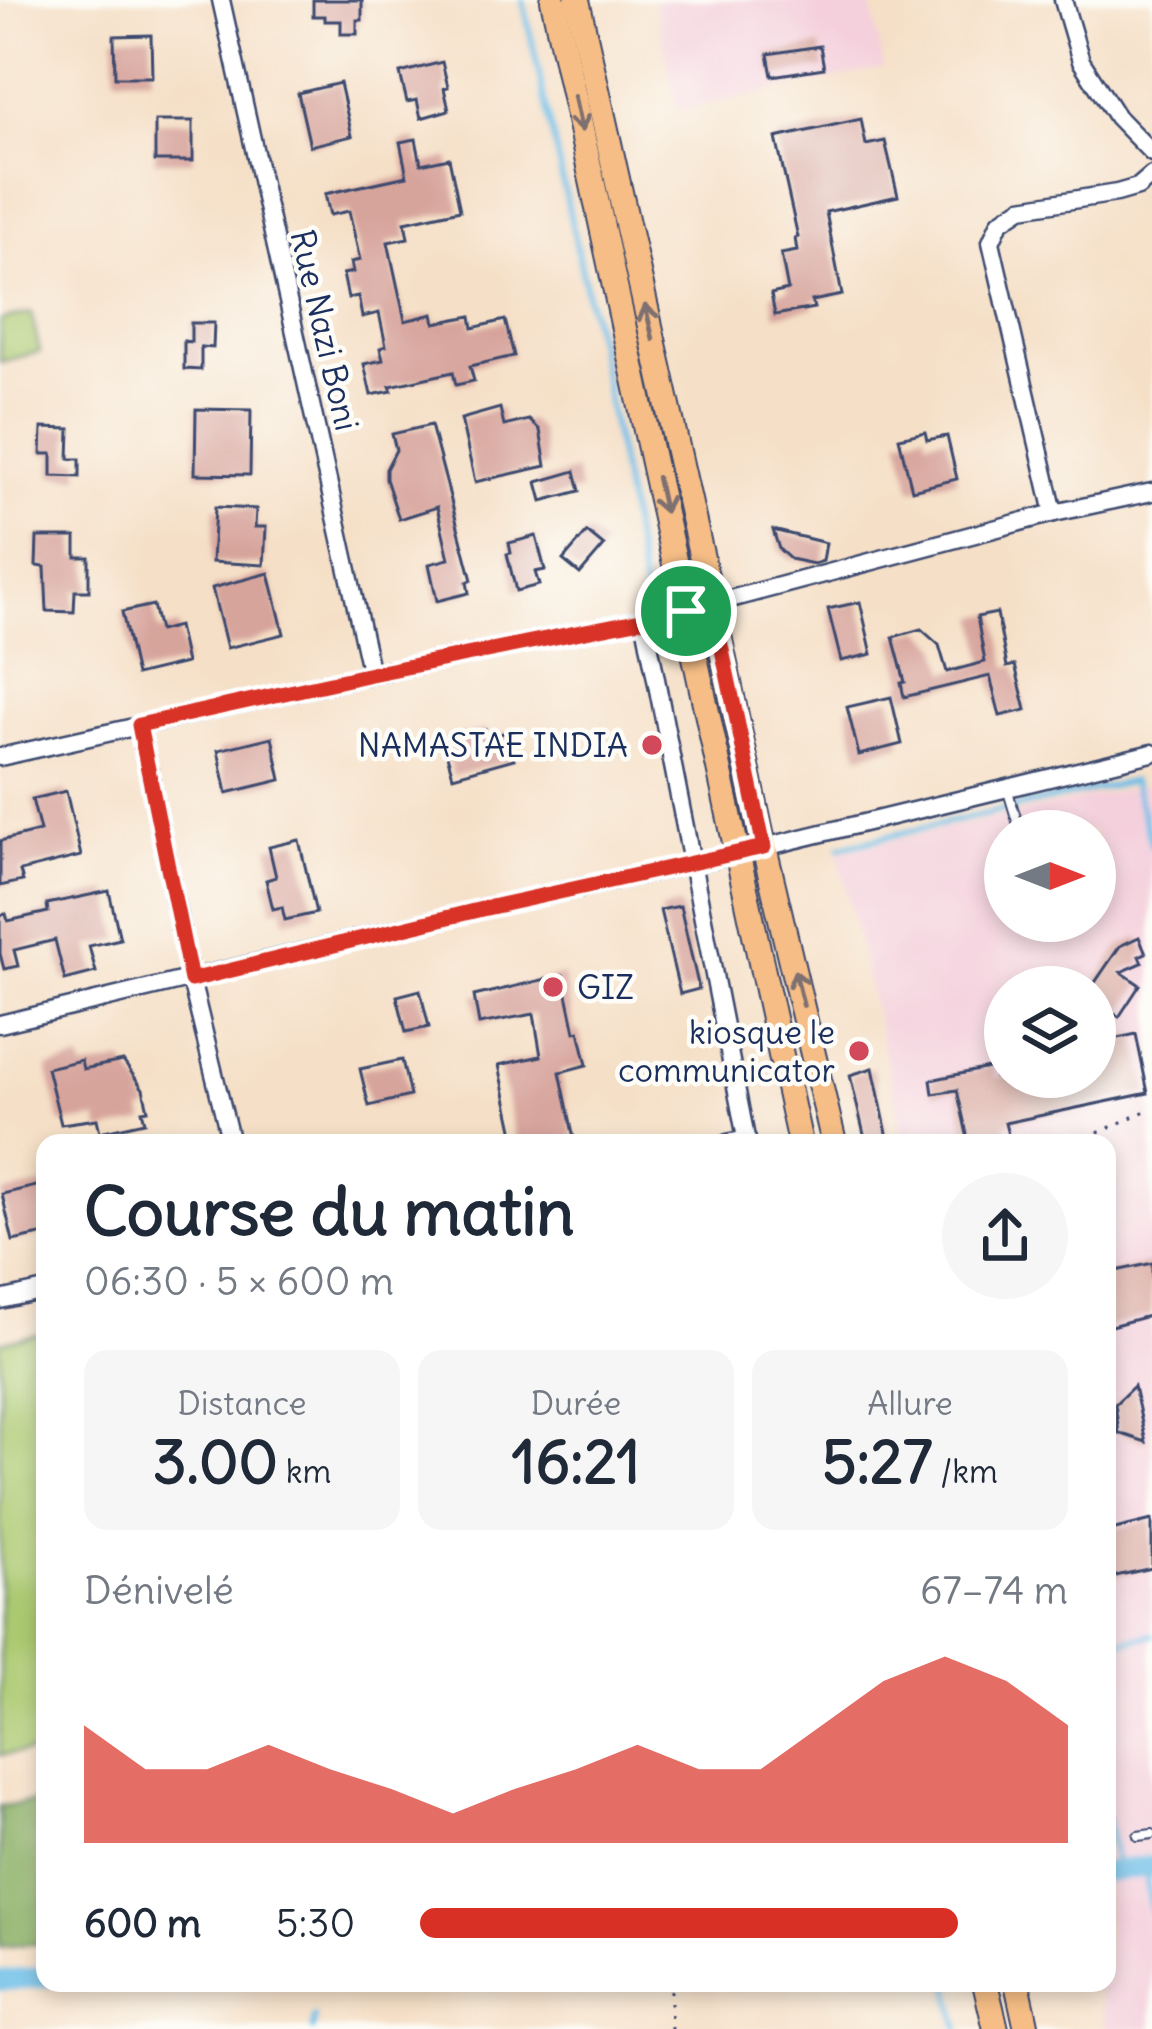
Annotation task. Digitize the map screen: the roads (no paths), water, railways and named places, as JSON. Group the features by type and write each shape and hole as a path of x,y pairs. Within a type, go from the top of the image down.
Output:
{"main road":[{"path":"553,0 798,1134"},
{"path":"577,0 832,1134"},
{"path":"987,1992 995,2029"},
{"path":"1019,1992 1027,2029"}],"street":[{"name":"Rue Nazi Boni","path":"221,0 371,674"},
{"path":"1063,0 1082,61 1117,117 1152,153"},
{"path":"1054,513 991,242 1000,221 1021,208 1138,188 1152,175"},
{"path":"0,757 371,674 686,611 1054,513 1152,492"},
{"path":"644,618 746,1134"},
{"path":"139,725 191,980 229,1134"},
{"path":"0,1024 1152,753"},
{"path":"0,1300 36,1292"}],"lane":[{"path":"1007,786 1014,810"},
{"path":"1138,1836 1152,1834"}],"waterway":[{"path":"523,0 598,345 648,614"},
{"path":"840,847 1133,781 1152,846"},
{"path":"1116,1643 1152,1635"},
{"path":"1116,1866 1117,1871"},
{"path":"1116,1871 1152,1866"},
{"path":"1145,1867 1152,1913"},
{"path":"0,1981 36,1978"},
{"path":"951,1992 959,2029"},
{"path":"313,2029 314,2017"}],"place":[{"name":"NAMASTAE INDIA","path":"652,745"},
{"name":"GIZ","path":"553,987"},
{"name":"kiosque le communicator","path":"859,1051"}]}
